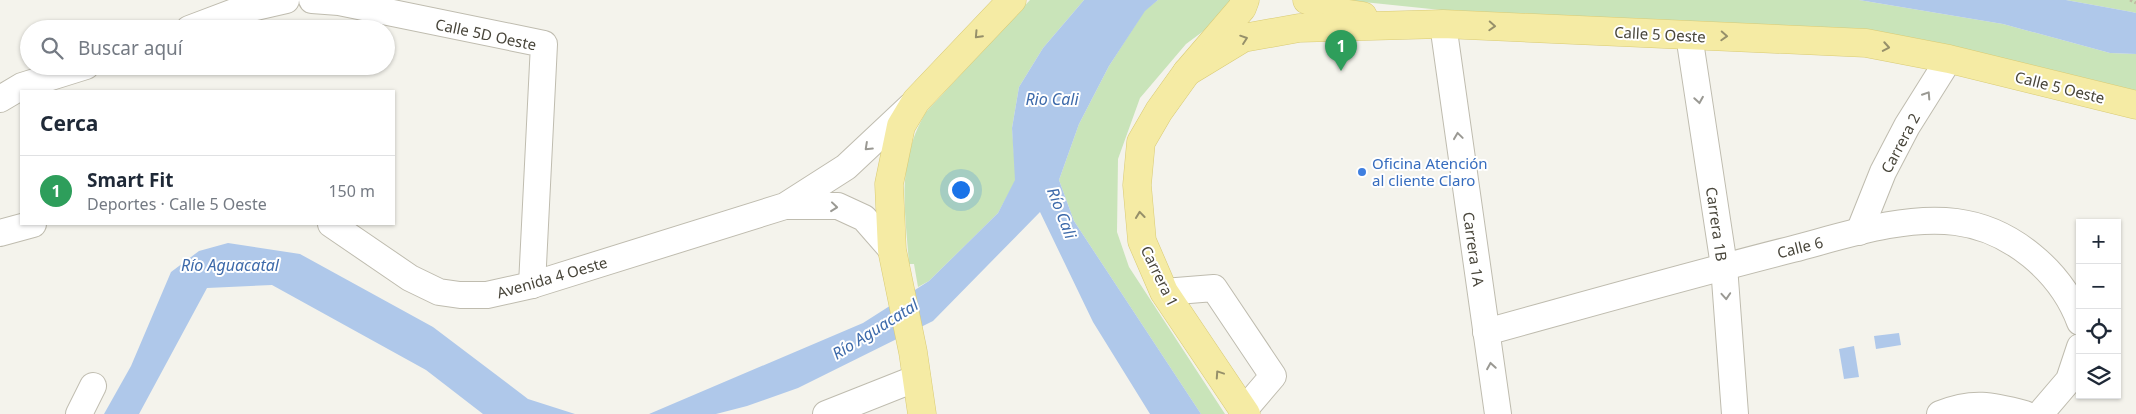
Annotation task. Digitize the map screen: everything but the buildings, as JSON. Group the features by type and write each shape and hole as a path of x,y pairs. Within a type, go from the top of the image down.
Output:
{"main road":[{"name":"Avenida 4 Oeste","path":"922,414 915,365 895,259 889,184 901,126 916,101 1012,0"},
{"name":"Carrera 1","path":"1245,0 1242,8 1187,72 1159,111 1141,142 1137,185 1142,241 1164,292 1245,412"},
{"path":"1307,0 1341,13 1443,24"},
{"name":"Calle 5 Oeste","path":"1187,72 1243,38 1299,28 1443,24 1866,43 1949,58 2136,105"}],"street":[{"path":"213,20 234,12 286,0"},
{"name":"Calle 5D Oeste","path":"312,0 339,2 544,44 532,285"},
{"name":"Carrera 1A","path":"1443,24 1498,414"},
{"name":"Carrera 1B","path":"1689,35 1724,266 1735,414"},
{"name":"Carrera 2","path":"1859,232 1883,172 1907,126 1949,58"},
{"path":"0,100 22,86 57,75"},
{"name":"Avenida 4 Oeste","path":"332,225 410,278 438,292 460,295 486,295 532,285 785,206 846,168 916,101"},
{"name":"Avenida 4 Oeste","path":"785,206 838,206 864,218 895,259"},
{"name":"Calle 6","path":"1486,332 1724,266 1859,232 1927,220 1958,222 1990,232 2026,251 2050,270 2076,311"},
{"path":"0,233 29,225"},
{"path":"1164,292 1214,288 1273,376 1245,412"},
{"path":"2040,414 2069,380 2078,354"},
{"path":"826,414 915,365"},
{"path":"79,414 93,386"},
{"path":"1940,414 1956,408 1989,405 2025,414"}],"path":[{"path":"2130,0 2136,3"}],"green space":[{"path":"1030,0 1084,0 1043,48 1019,87 1012,128 1016,180 998,213 929,281 918,287 914,264 909,264 905,205 906,168 916,131 926,112"},
{"path":"1158,0 1233,0 1225,15 1186,44 1140,98 1118,159 1117,232 1129,267 1225,414 1201,414 1074,221 1059,180 1079,124 1109,66 1145,10"},
{"path":"1344,0 1859,0 2003,24 2110,53 2136,54 2136,91 1955,47 1868,31 1441,10"},
{"path":"2066,0 2136,0 2136,13 2132,12"}],"water":[{"name":"Rio Cali","path":"1084,0 1158,0 1145,11 1109,66 1079,124 1059,180 1074,221 1201,414 1150,414 1093,322 1040,212 933,321 798,388 747,406 716,414 649,414 863,323 929,281 998,213 1015,180 1012,128 1019,87 1043,48"},
{"path":"1859,0 2066,0 2132,12 2136,13 2136,54 2110,53 2003,24"},
{"name":"Río Aguacatal","path":"228,243 300,254 433,327 528,399 575,414 483,414 426,370 272,285 207,288 139,414 104,414 131,366 171,272 199,251"},
{"path":"1899,333 1901,345 1876,349 1874,336"},
{"path":"1854,346 1859,377 1844,379 1839,349"}],"place":[{"name":"Smart Fit","path":"1341,71"},
{"name":"Oficina Atención al cliente Claro","path":"1362,172"}],"water label":[{"name":"Río Cali","path":"1062,213"}]}
